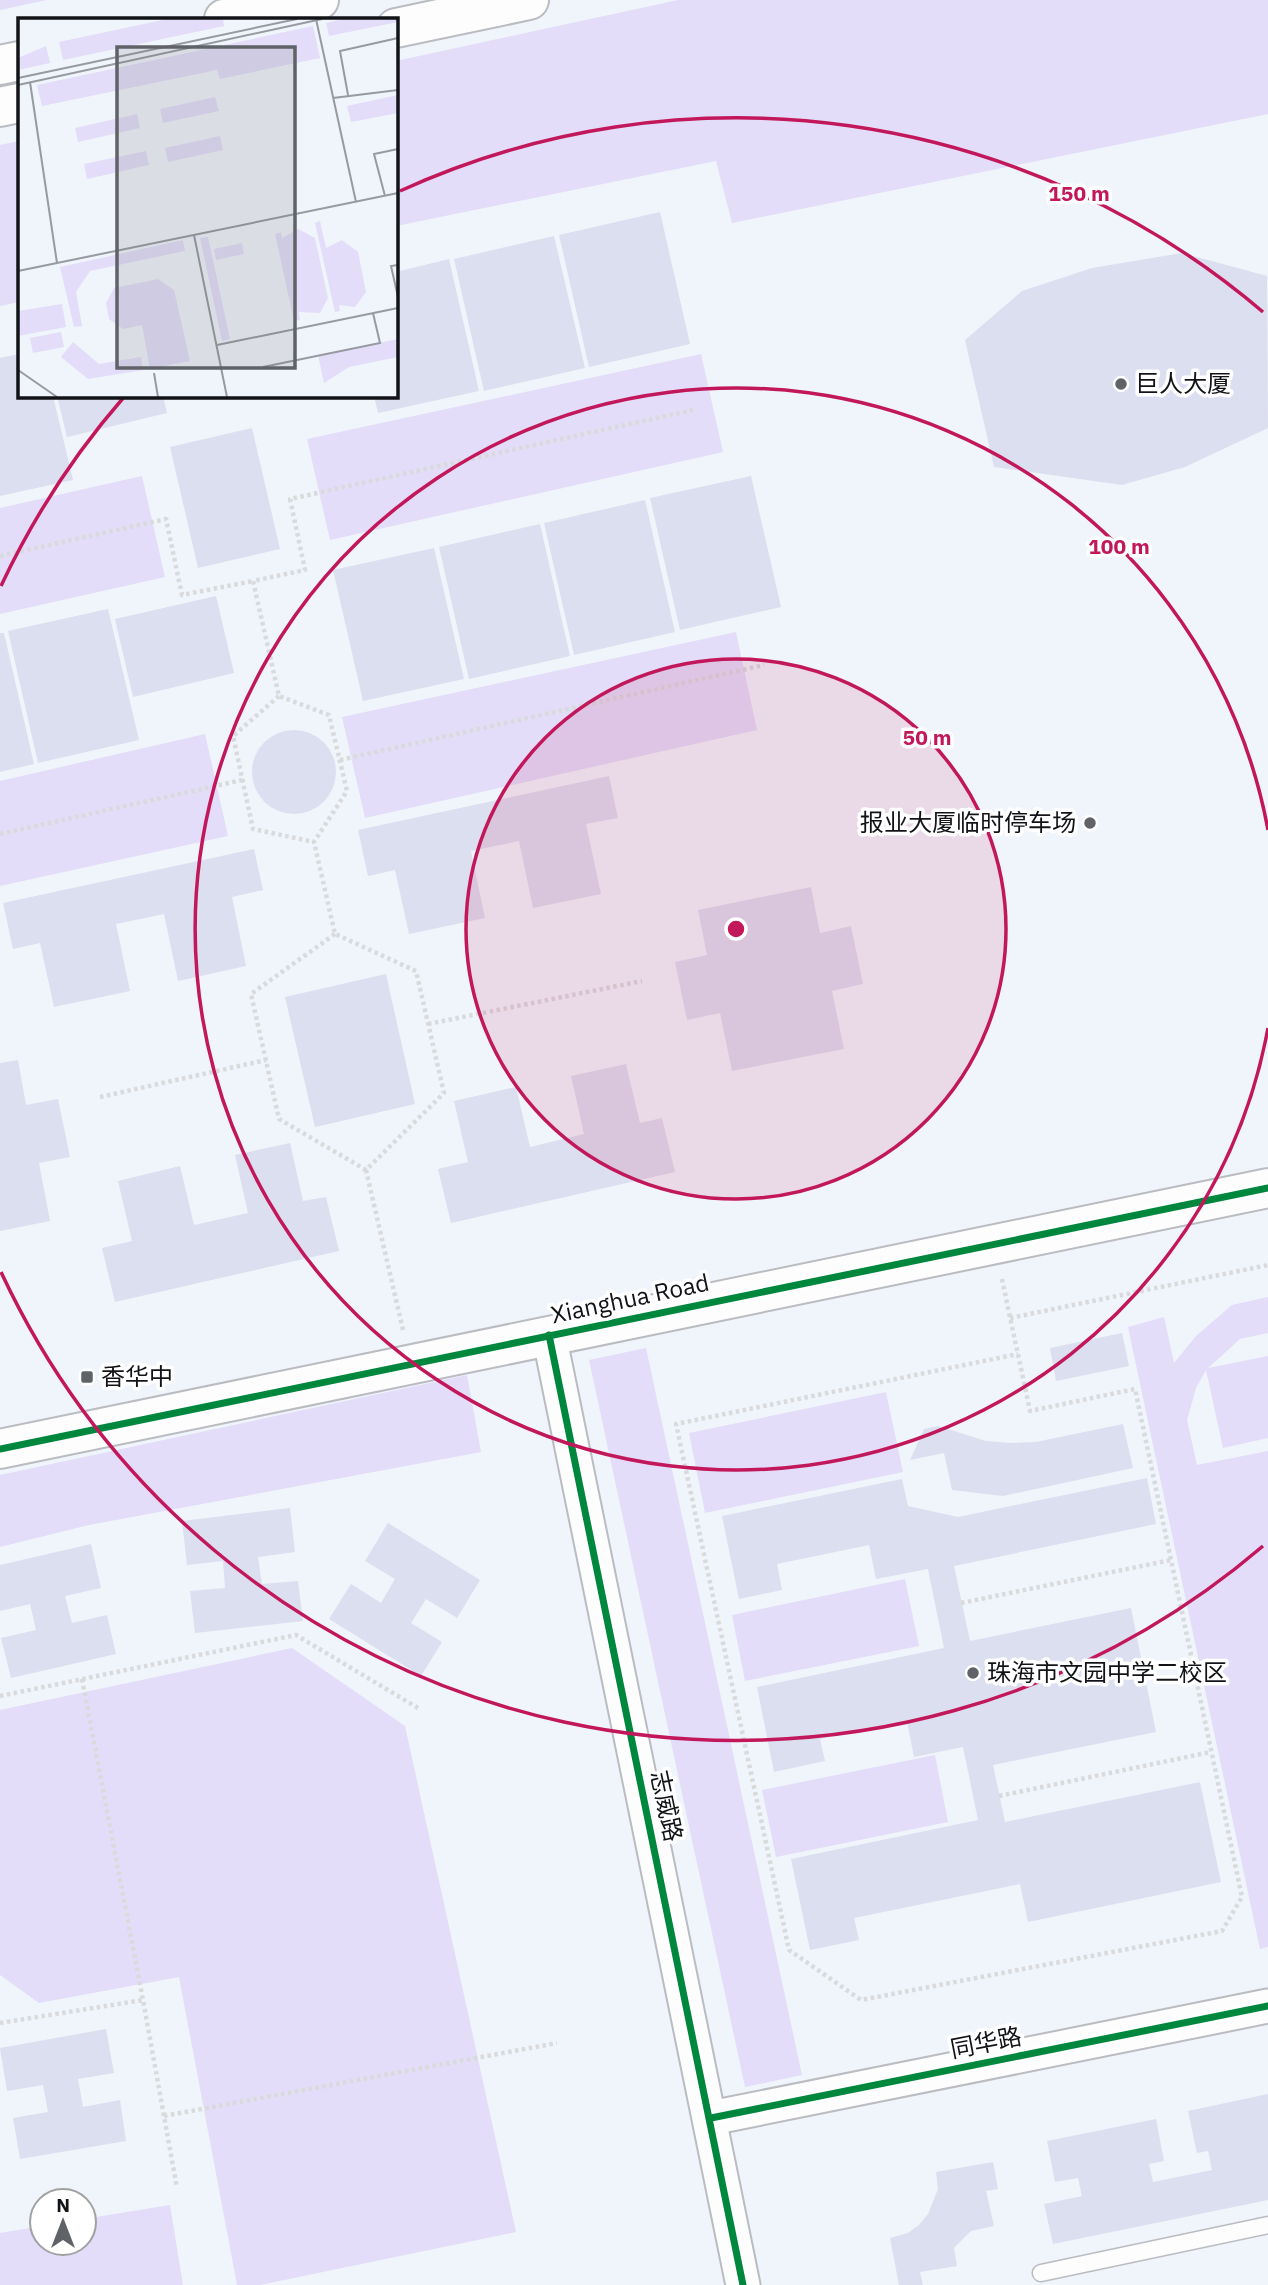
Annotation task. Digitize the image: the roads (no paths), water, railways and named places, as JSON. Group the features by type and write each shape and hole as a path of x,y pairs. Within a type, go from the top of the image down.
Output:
{"street":[{"path":"229,18 319,0"},
{"path":"397,28 529,0"},
{"path":"0,65 18,61"},
{"path":"0,107 18,103"},
{"name":"Xianghua Road","path":"0,1449 1268,1188"},
{"name":"志威路","path":"549,1335 743,2285"},
{"name":"同华路","path":"711,2118 1268,2006"}],"lane":[{"path":"1041,2273 1268,2225"}],"place":[{"name":"巨人大厦","path":"1121,384"},
{"name":"报业大厦临时停车场","path":"1090,823"},
{"name":"香华中","path":"87,1377"},
{"name":"珠海市文园中学二校区","path":"973,1673"}]}
